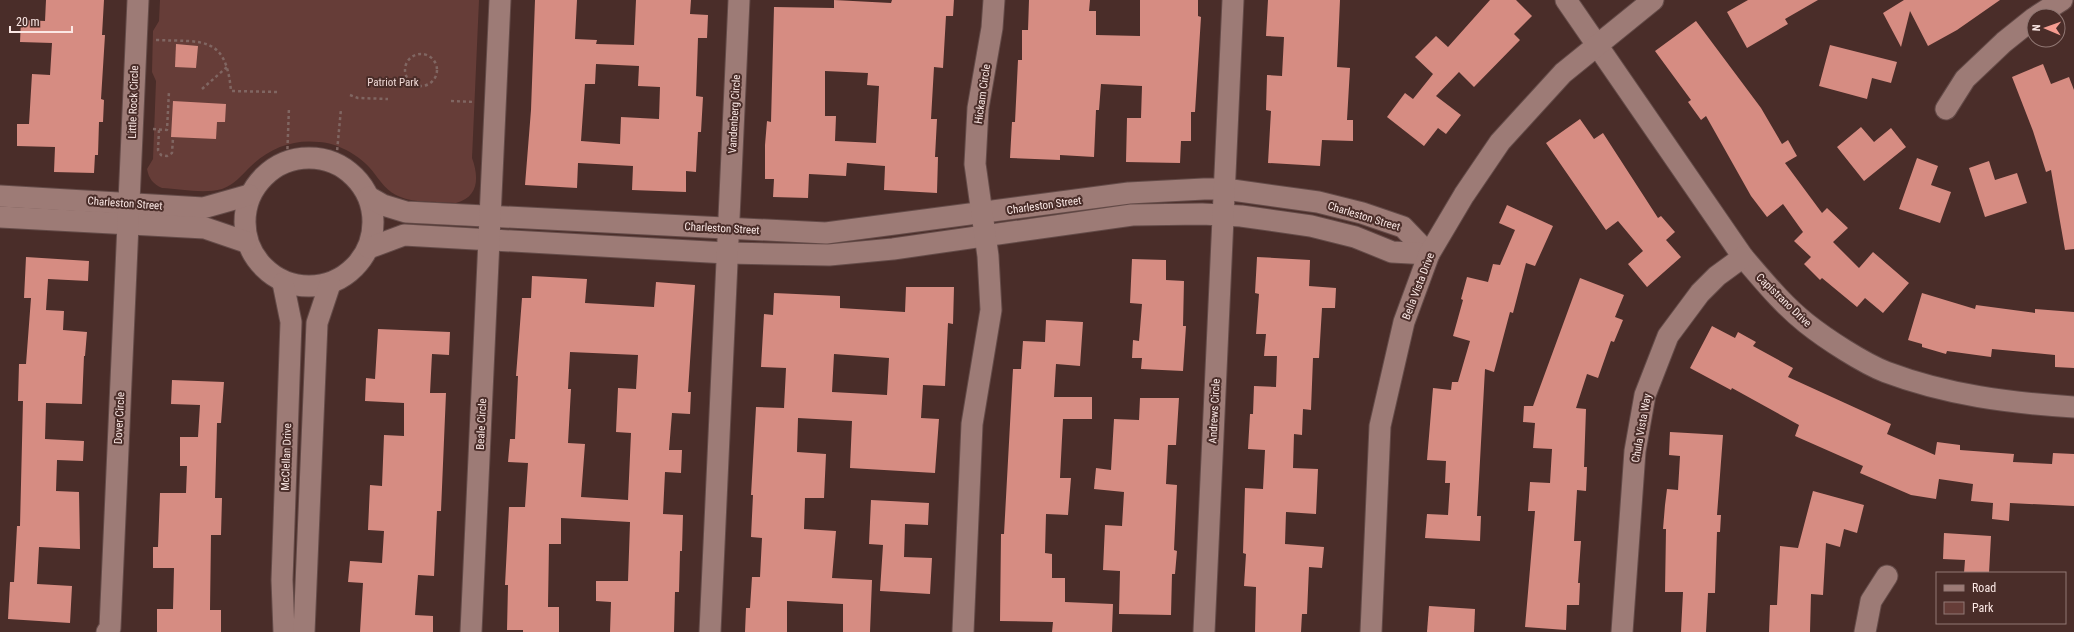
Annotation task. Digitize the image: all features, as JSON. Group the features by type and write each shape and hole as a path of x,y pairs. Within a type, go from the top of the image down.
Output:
{"street":[{"name":"Little Rock Circle","path":"129,213 138,0"},
{"path":"491,216 500,0"},
{"name":"Vandenberg Circle","path":"729,228 739,0"},
{"name":"Hickam Circle","path":"982,213 975,164 978,108 992,28 994,0"},
{"path":"1225,189 1233,0"},
{"name":"Capistrano Drive","path":"1566,0 1743,257 1777,296 1806,323 1835,344 1885,372 1949,392 2018,404 2074,407"},
{"name":"Bella Vista Drive","path":"1371,632 1380,426 1404,322 1429,254 1464,195 1500,142 1563,72 1652,0"},
{"path":"2050,8 2062,0"},
{"path":"1946,109 1965,79 2004,42 2026,24"},
{"path":"312,158 336,162 357,176 369,197 374,224 369,248 353,270 330,284 308,287 283,282 261,265 246,242 243,219 249,195 264,175 287,161 312,158"},
{"name":"Charleston Street","path":"369,197 383,205 406,212 826,233 1129,193 1225,189 1318,202 1362,213 1404,228 1429,254"},
{"name":"Andrews Circle","path":"1204,632 1225,189"},
{"name":"Charleston Street","path":"0,217 129,213 203,208 249,195"},
{"name":"Charleston Street","path":"0,196 129,213 205,228 246,242"},
{"name":"Dover Circle","path":"107,632 110,628 129,213"},
{"path":"963,632 972,424 991,310 982,213"},
{"name":"Charleston Street","path":"369,248 404,235 489,241 631,246 727,253 829,255 893,249 1132,215 1223,215 1311,226 1355,237 1392,252 1429,254"},
{"name":"Beale Circle","path":"471,632 491,216"},
{"path":"710,632 729,228"},
{"name":"Chula Vista Way","path":"1622,632 1635,451 1645,395 1668,336 1700,293 1717,276 1743,257"},
{"name":"McClellan Drive","path":"283,282 291,322 282,580 284,632"},
{"path":"304,632 317,323 330,284"},
{"path":"1865,632 1871,601 1887,576"}],"path":[{"path":"136,39 198,41 211,45 225,58 228,66 231,91 280,92"},
{"path":"422,53 430,56 435,62 437,71 434,78 429,83 419,87 406,76 406,63 415,54 422,53"},
{"path":"202,89 228,66"},
{"path":"163,130 167,130 168,91"},
{"path":"350,95 358,98 388,99"},
{"path":"287,161 289,107"},
{"path":"336,162 341,109"},
{"path":"159,130 158,150 161,155 167,156 172,153 173,138"}],"green space":[{"name":"Patriot Park","path":"160,0 479,0 472,158 476,172 476,179 473,191 464,200 456,203 417,201 403,198 388,190 369,167 353,154 333,144 309,141 282,146 273,150 257,160 241,177 222,189 200,191 162,188 152,181 147,169 153,159 156,81 152,72 153,31 159,21"}],"building":[{"path":"46,0 104,0 102,35 105,35 101,99 104,100 103,122 99,122 98,155 95,155 94,173 54,172 55,147 17,146 17,124 29,124 32,74 50,75 52,43 20,42 21,20 45,21"},
{"path":"535,0 577,0 575,39 597,40 596,44 634,45 636,0 691,0 690,14 708,15 707,38 698,38 696,96 703,97 701,132 698,132 696,172 686,171 686,192 632,190 633,166 578,163 577,188 525,185 531,110","holes":["596,64 639,66 638,86 660,87 659,119 621,117 620,144 581,141 585,84 595,84"]},
{"path":"834,0 891,3 892,0 954,0 953,16 946,16 943,68 934,67 931,119 937,119 935,157 938,157 937,193 884,190 885,166 847,163 846,176 809,174 808,198 773,197 774,179 765,179 765,145 767,121 771,122 774,7 834,8","holes":["825,71 868,73 867,85 879,86 876,143 835,141 836,116 825,116"]},
{"path":"1029,0 1090,0 1089,11 1096,11 1096,35 1140,36 1140,0 1198,0 1198,16 1201,17 1195,112 1191,112 1191,141 1181,141 1180,163 1126,162 1127,118 1141,118 1142,86 1101,84 1099,110 1096,110 1094,157 1060,155 1060,160 1010,158 1012,122 1015,122 1018,60 1022,60 1022,30 1028,30"},
{"path":"1268,0 1340,0 1337,67 1350,68 1347,120 1353,120 1353,141 1322,140 1320,166 1268,163 1271,111 1266,110 1267,75 1282,76 1284,37 1266,36"},
{"path":"1490,0 1516,0 1532,16 1514,34 1520,40 1474,87 1459,72 1436,96 1461,115 1446,134 1438,128 1424,146 1387,117 1405,93 1413,99 1433,74 1415,57 1436,36 1448,47"},
{"path":"1748,0 1818,0 1785,19 1788,24 1747,48 1727,12"},
{"path":"1904,0 2000,0 1957,30 1928,46 1910,11 1901,47 1883,13"},
{"path":"1696,21 1761,108 1782,144 1788,140 1797,156 1785,163 1822,213 1827,208 1848,228 1833,242 1859,268 1873,252 1909,283 1883,313 1865,298 1857,307 1822,278 1820,280 1804,264 1811,257 1794,241 1803,232 1783,204 1767,217 1751,196 1706,116 1701,120 1688,102 1691,100 1655,51"},
{"path":"176,44 198,46 196,68 175,67"},
{"path":"1830,45 1897,62 1891,83 1872,78 1867,99 1819,86"},
{"path":"2043,64 2051,84 2069,77 2074,90 2074,249 2065,250 2051,170 2046,172 2033,131 2012,77"},
{"path":"173,101 226,104 225,122 217,122 216,139 171,137"},
{"path":"1580,119 1594,139 1603,133 1658,218 1661,216 1675,232 1666,240 1681,257 1647,287 1628,264 1643,251 1618,221 1606,230 1546,143"},
{"path":"1861,127 1874,142 1891,128 1906,147 1864,181 1837,147"},
{"path":"1917,158 1938,166 1931,185 1951,192 1940,223 1899,209"},
{"path":"1989,161 1995,180 2017,173 2027,203 1985,217 1969,168"},
{"path":"1507,205 1553,226 1535,266 1526,263 1513,313 1510,312 1494,372 1485,369 1477,516 1481,516 1480,541 1425,538 1427,514 1448,515 1450,483 1445,483 1446,461 1427,460 1433,388 1451,390 1452,382 1458,382 1470,341 1453,336 1463,300 1461,299 1467,277 1488,282 1493,264 1500,265 1515,230 1499,223"},
{"path":"26,257 89,261 88,281 48,279 46,310 64,311 63,330 87,332 84,356 82,404 46,403 45,439 84,441 83,461 57,460 56,491 79,492 80,549 39,547 37,584 72,586 70,623 8,619 10,582 14,582 17,526 20,526 23,401 18,401 19,364 26,364 31,298 24,298"},
{"path":"1257,257 1310,260 1309,286 1336,288 1335,308 1322,308 1319,358 1313,358 1311,410 1303,409 1302,435 1294,434 1293,468 1318,469 1316,514 1286,512 1285,544 1324,547 1322,568 1309,567 1307,614 1302,614 1301,632 1255,632 1256,587 1244,586 1246,554 1243,553 1245,488 1263,489 1265,450 1248,449 1250,414 1253,414 1254,386 1276,387 1277,356 1264,356 1266,334 1256,334 1259,294 1255,293"},
{"path":"1132,259 1166,260 1166,280 1184,281 1183,326 1186,326 1183,371 1141,369 1142,358 1132,358 1133,340 1139,341 1142,304 1130,303"},
{"path":"532,276 587,279 585,303 654,307 656,282 695,285 688,392 691,392 690,414 672,413 669,450 682,450 681,473 665,472 663,514 683,515 679,592 675,592 674,632 610,632 611,602 596,601 596,581 628,581 630,522 561,518 561,544 549,544 548,607 559,607 559,632 523,632 523,630 507,630 508,585 505,585 509,507 525,507 528,463 508,462 510,439 515,439 518,376 516,376 522,298 531,298","holes":["570,352 638,355 636,389 618,388 616,432 631,433 628,500 581,497 585,444 568,443 571,389 568,389"]},
{"path":"1580,278 1624,295 1615,317 1623,320 1614,342 1611,341 1598,378 1587,374 1576,408 1586,409 1584,467 1587,467 1586,491 1577,490 1574,541 1581,541 1578,583 1580,583 1579,605 1567,605 1566,630 1525,627 1535,511 1528,511 1530,482 1550,483 1552,449 1533,448 1535,423 1523,422 1524,406 1533,406"},
{"path":"906,287 954,287 953,324 948,323 945,386 923,385 921,418 939,419 935,473 850,468 852,421 798,418 797,452 826,454 824,498 805,498 804,529 836,531 832,578 872,580 870,632 843,632 843,604 787,601 787,632 745,632 746,608 750,608 752,577 760,577 762,538 751,537 753,495 751,495 756,407 784,408 786,368 761,367 764,314 773,315 774,293 840,296 840,308 905,312","holes":["834,354 889,358 887,395 832,392"]},
{"path":"1922,293 1975,309 1976,305 2035,313 2035,309 2074,312 2074,368 2055,367 2055,355 1992,349 1991,357 1947,351 1946,354 1922,347 1922,344 1908,340"},
{"path":"1046,320 1083,322 1080,366 1056,364 1054,397 1092,397 1092,419 1063,419 1060,478 1071,478 1068,515 1046,514 1045,553 1052,554 1052,578 1065,578 1065,602 1113,604 1112,632 1052,632 1053,622 1000,621 1001,534 1004,534 1013,369 1021,369 1023,341 1045,342"},
{"path":"1712,326 1735,338 1738,332 1756,342 1753,346 1793,368 1788,377 1891,424 1887,434 1935,455 1937,442 1960,445 1960,450 2014,454 2013,462 2052,464 2053,453 2074,454 2074,506 2010,503 2009,521 1992,519 1993,503 1971,501 1973,484 1939,479 1936,499 1911,495 1860,473 1863,466 1795,436 1799,425 1732,388 1731,390 1690,368"},
{"path":"378,329 450,332 449,355 432,354 430,393 446,393 441,511 437,511 434,576 418,575 415,615 433,616 433,632 360,632 363,583 348,582 350,561 382,563 384,531 368,530 370,485 382,486 384,435 404,436 404,403 365,401 366,378 375,379"},
{"path":"172,380 224,382 221,423 217,423 215,498 222,498 221,535 211,535 210,610 221,610 221,632 157,632 157,609 173,609 174,568 153,568 153,547 158,547 160,493 186,493 187,466 180,466 180,437 198,437 200,405 171,404"},
{"path":"1140,398 1179,398 1176,445 1168,445 1166,484 1177,485 1174,550 1177,551 1175,574 1172,574 1171,615 1119,614 1120,571 1103,570 1105,525 1122,526 1124,492 1094,489 1096,468 1111,470 1114,419 1139,420"},
{"path":"1670,432 1723,435 1717,515 1721,515 1720,532 1717,532 1715,593 1708,593 1706,632 1681,632 1683,592 1665,592 1666,529 1663,529 1665,505 1667,489 1678,490 1680,456 1669,455"},
{"path":"1813,491 1864,505 1857,533 1844,529 1840,547 1826,543 1823,595 1811,594 1810,632 1769,632 1770,605 1777,605 1780,546 1798,548"},
{"path":"871,500 929,503 928,525 905,524 904,557 932,558 930,594 880,591 883,545 869,544"},
{"path":"1944,533 1991,536 1989,572 1964,572 1965,560 1943,559"},
{"path":"1429,606 1475,609 1474,632 1427,632"}]}
